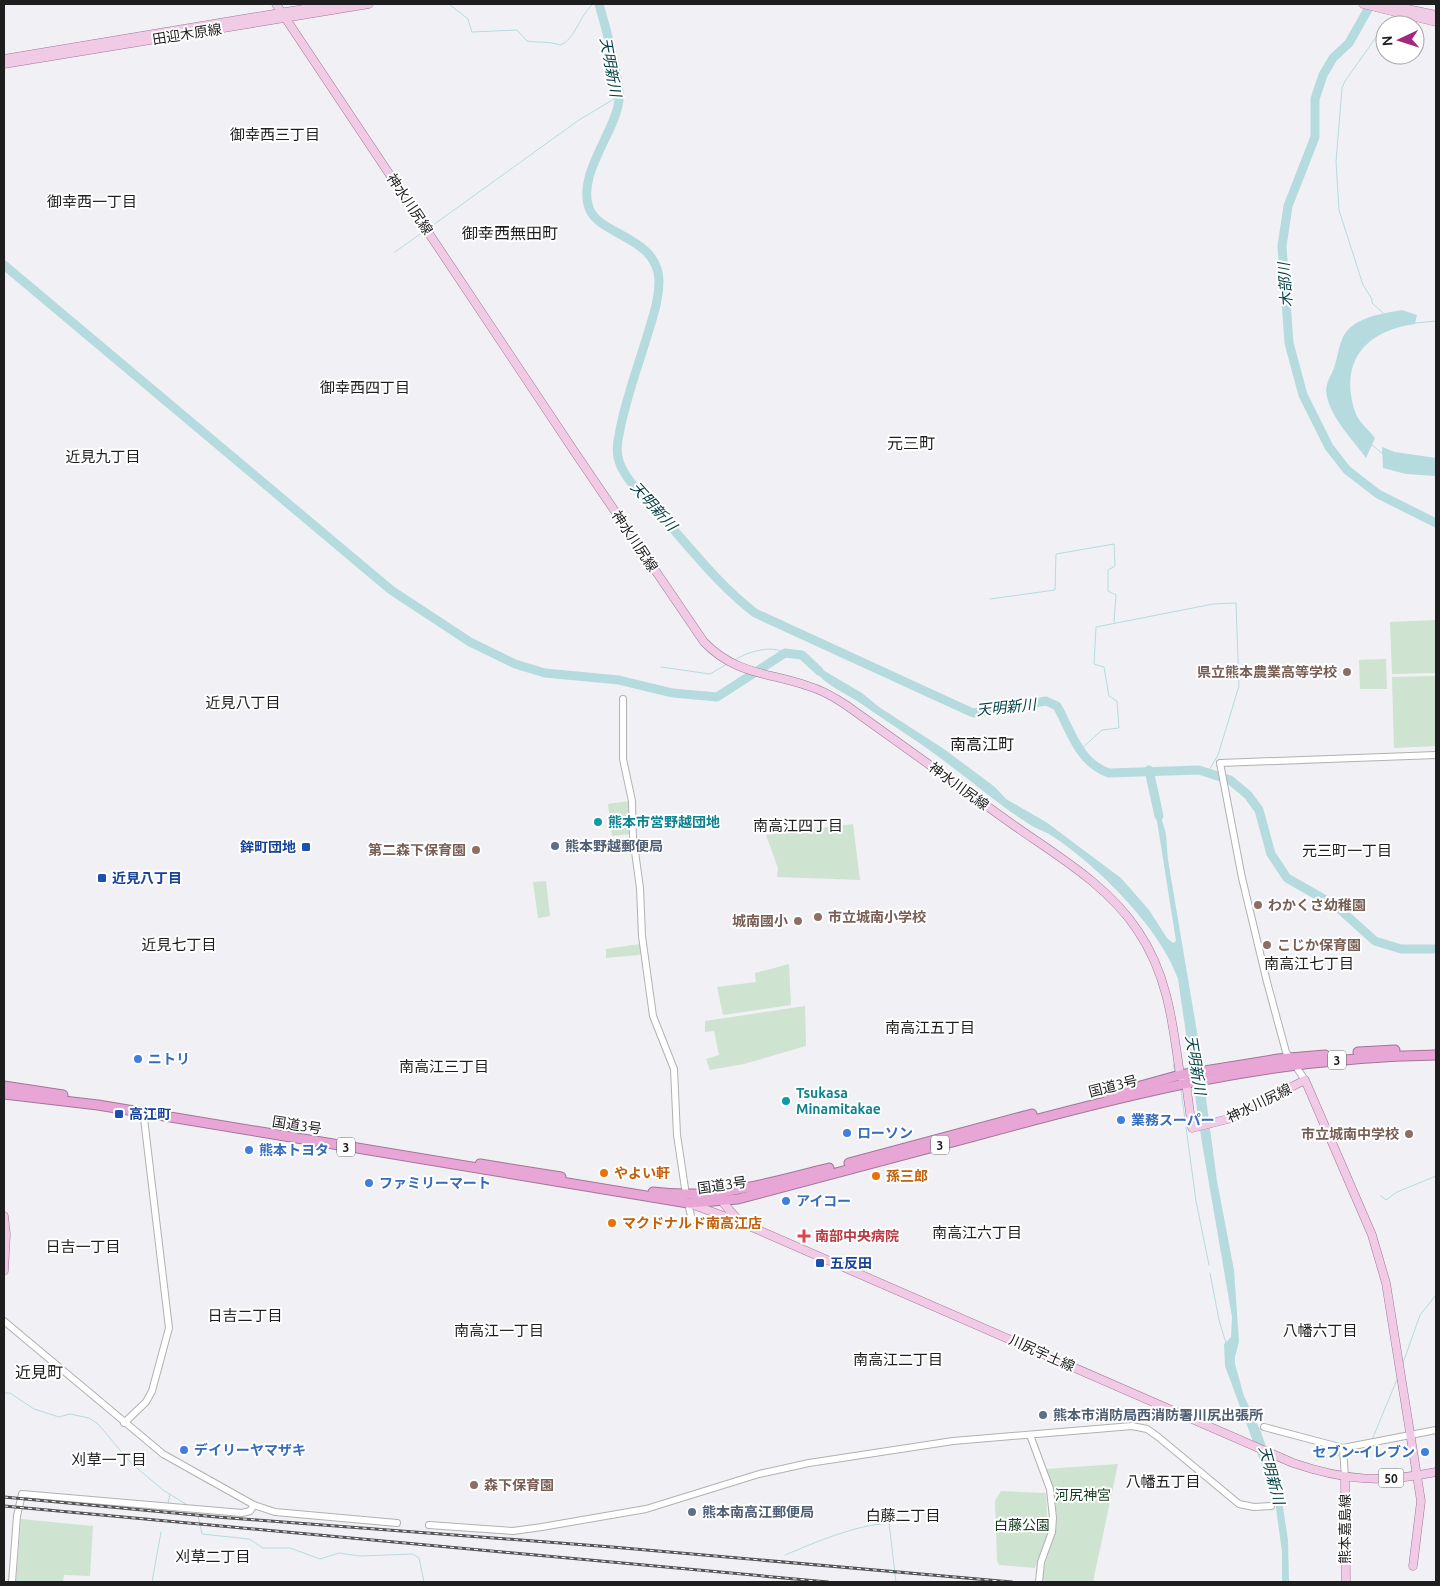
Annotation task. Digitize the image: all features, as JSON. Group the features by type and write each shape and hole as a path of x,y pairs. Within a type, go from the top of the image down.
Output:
{"highway":[{"name":"国道3号","path":"718,1197 1187,1078 1293,1061 1436,1049"},
{"name":"国道3号","path":"1293,1061 1436,1055"},
{"name":"国道3号","path":"4,1094 66,1100 688,1199 718,1197 738,1199 1187,1078"},
{"name":"国道3号","path":"4,1086 143,1112"}],"main road":[{"name":"神水川尻線","path":"276,4 693,627 710,648 739,668 808,686 827,693 1061,858 1114,901 1138,931 1164,984 1187,1078 1192,1128 1228,1119 1305,1080 1377,1250 1386,1283 1421,1501 1413,1566"},
{"name":"田迎木原線","path":"4,64 284,16 333,4"},
{"name":"田迎木原線","path":"4,59 369,4"},
{"path":"1363,4 1384,5 1436,15"},
{"path":"1384,5 1436,22"},
{"path":"718,1197 718,1208 726,1218"},
{"name":"川尻宇土線","path":"718,1197 740,1222"},
{"name":"川尻宇土線","path":"688,1199 710,1212 740,1222 1274,1454 1315,1470 1345,1478"},
{"path":"738,1199 734,1205 734,1212 740,1222"},
{"path":"4,1216 6,1234 4,1271"},
{"name":"熊本嘉島線","path":"1346,1582 1345,1478 1365,1479 1418,1476 1436,1472"}],"street":[{"path":"624,699 624,759 632,801 633,837 640,888 642,936 654,1016 674,1069 677,1135 692,1220"},
{"path":"1305,1080 1283,1042 1252,924 1220,763 1229,761 1436,755"},
{"path":"124,1423 146,1402 152,1391 170,1328 143,1112"},
{"path":"4,1321 124,1423 181,1466 254,1505 275,1512 398,1523"},
{"path":"429,1525 513,1531 542,1527 646,1509 759,1474 809,1463 953,1440 1132,1426 1147,1429 1240,1504 1254,1507 1271,1506"},
{"path":"1264,1427 1343,1448 1436,1430"},
{"path":"1030,1434 1050,1489 1053,1518 1052,1532 1040,1562 1039,1582"},
{"path":"1343,1448 1345,1478"},
{"path":"12,1582 16,1516 22,1494 242,1513 250,1511 254,1505"}],"green space":[{"path":"1436,620 1436,673 1392,674 1390,622"},
{"path":"1386,659 1387,689 1360,689 1359,660"},
{"path":"1436,676 1436,746 1394,748 1392,677"},
{"path":"629,801 630,834 612,836 608,804"},
{"path":"853,824 860,880 777,877 778,868 766,835"},
{"path":"546,881 550,916 538,918 533,882"},
{"path":"640,944 642,953 638,955 606,958 606,949"},
{"path":"789,964 791,1005 723,1015 717,987 756,982 755,973"},
{"path":"805,1006 806,1046 744,1064 710,1070 706,1059 719,1055 714,1031 705,1032 705,1021"},
{"name":"河尻神宮","path":"1118,1464 1093,1582 1042,1582 1055,1534 1057,1517 1051,1484 1045,1469"},
{"name":"白藤公園","path":"1001,1491 1046,1493 1048,1532 1035,1568 999,1565 997,1561 995,1501"},
{"path":"21,1519 93,1526 90,1576 64,1575 63,1582 16,1582"}],"water":[{"path":"1402,310 1417,315 1415,324 1382,334 1370,342 1360,352 1354,365 1351,379 1351,395 1356,414 1375,438 1366,458 1333,413 1326,393 1327,385 1341,342 1351,327 1367,318"},
{"path":"1382,447 1395,452 1436,458 1436,476 1406,474 1383,468"},
{"path":"811,663 862,693 879,707 944,749 995,787 1006,799 1046,822 1121,878 1149,910 1167,938 1173,943 1176,941 1151,783 1166,834 1168,860 1198,1038 1217,1181 1234,1270 1239,1341 1235,1364 1244,1396 1261,1432 1280,1487 1288,1540 1289,1582 1282,1582 1282,1552 1275,1501 1225,1366 1224,1344 1231,1337 1232,1317 1202,1143 1178,979 1170,960 1143,919 1107,881 1070,848 1008,810 927,748 828,683 815,671"}],"waterway":[{"path":"449,4 468,19 472,32 517,30 527,41 560,45 570,38 593,4"},
{"name":"天明新川","path":"599,4 618,80 619,100 616,113 588,181 587,195 589,208 604,225 627,238 649,255 656,266 659,281 655,308 628,396 618,440 617,449 620,463 635,488 716,578 755,613 973,713 1046,701 1057,706 1083,754 1090,762 1109,773 1199,770 1230,780 1248,795 1259,810 1271,854 1287,878 1336,906 1375,941 1401,949 1436,949"},
{"name":"木部川","path":"1371,4 1349,43 1333,58 1323,75 1315,99 1315,137 1288,206 1282,246 1289,343 1303,395 1329,447 1347,470 1378,494 1436,523"},
{"path":"1375,39 1342,88 1336,162 1339,210 1363,285 1372,299 1372,303 1383,313"},
{"path":"429,228 579,120 619,96"},
{"path":"395,252 423,232"},
{"path":"4,265 391,590 470,642 515,664 545,673 619,680 673,693 717,697 785,653 802,655 819,671"},
{"path":"1415,323 1436,321"},
{"path":"1372,445 1383,454"},
{"path":"990,599 1055,590 1056,554 1114,544 1115,566 1108,570 1108,591 1116,595 1114,622"},
{"path":"1080,750 1102,730 1119,728 1117,701 1109,696 1104,667 1094,664 1096,627 1213,604 1236,603 1239,686 1218,755 1208,772"},
{"path":"735,660 746,654 767,649 780,650 785,653"},
{"path":"661,667 710,674 727,664"},
{"name":"天明新川","path":"1149,770 1159,816"},
{"path":"1173,1064 1175,1072"},
{"path":"1181,1090 1196,1201 1209,1265"},
{"path":"1381,1196 1386,1200 1397,1192 1436,1176"},
{"path":"1210,1273 1219,1320 1226,1343"},
{"path":"1403,1363 1420,1315 1436,1295"},
{"path":"1372,1440 1398,1377"},
{"path":"4,1393 10,1393 34,1409 59,1417 70,1414 89,1418 98,1424 131,1463 163,1490 189,1506"},
{"path":"1346,1454 1367,1450 1369,1446"},
{"path":"1316,1460 1340,1455"},
{"path":"168,1503 170,1494"},
{"path":"195,1512 198,1515 202,1534 249,1539 263,1548 290,1548 320,1559 339,1553 360,1556 413,1554 419,1558 424,1582"},
{"path":"785,1555 849,1531 889,1523 896,1582"},
{"path":"152,1582 161,1532"}],"railway":[{"path":"4,1497 217,1517 612,1547 1012,1582"},
{"path":"4,1506 828,1582"}],"place":[{"name":"県立熊本農業高等学校","path":"1347,672"},
{"name":"熊本市営野越団地","path":"598,822"},
{"name":"熊本野越郵便局","path":"555,846"},
{"name":"鉾町団地","path":"306,847"},
{"name":"第二森下保育園","path":"476,850"},
{"name":"近見八丁目","path":"102,878"},
{"name":"わかくさ幼稚園","path":"1258,905"},
{"name":"市立城南小学校","path":"818,917"},
{"name":"城南國小","path":"798,921"},
{"name":"こじか保育園","path":"1267,945"},
{"name":"ニトリ","path":"138,1059"},
{"name":"Tsukasa Minamitakae","path":"786,1101"},
{"name":"高江町","path":"119,1114"},
{"name":"業務スーパー","path":"1121,1120"},
{"name":"ローソン","path":"847,1133"},
{"name":"市立城南中学校","path":"1409,1134"},
{"name":"熊本トヨタ","path":"249,1150"},
{"name":"やよい軒","path":"604,1173"},
{"name":"孫三郎","path":"876,1176"},
{"name":"ファミリーマート","path":"369,1183"},
{"name":"アイコー","path":"786,1201"},
{"name":"マクドナルド南高江店","path":"612,1223"},
{"name":"南部中央病院","path":"804,1236"},
{"name":"五反田","path":"820,1263"},
{"name":"熊本市消防局西消防署川尻出張所","path":"1043,1415"},
{"name":"デイリーヤマザキ","path":"184,1450"},
{"name":"セブン-イレブン","path":"1425,1452"},
{"name":"森下保育園","path":"474,1485"},
{"name":"熊本南高江郵便局","path":"692,1512"}],"district":[{"name":"御幸西三丁目","path":"275,134"},
{"name":"御幸西一丁目","path":"92,201"},
{"name":"御幸西無田町","path":"510,233"},
{"name":"御幸西四丁目","path":"365,387"},
{"name":"元三町","path":"911,443"},
{"name":"近見九丁目","path":"103,456"},
{"name":"近見八丁目","path":"243,702"},
{"name":"南高江町","path":"982,744"},
{"name":"南高江四丁目","path":"798,825"},
{"name":"元三町一丁目","path":"1347,850"},
{"name":"近見七丁目","path":"179,944"},
{"name":"南高江七丁目","path":"1309,963"},
{"name":"南高江五丁目","path":"930,1027"},
{"name":"南高江三丁目","path":"444,1066"},
{"name":"南高江六丁目","path":"977,1232"},
{"name":"日吉一丁目","path":"83,1246"},
{"name":"日吉二丁目","path":"245,1315"},
{"name":"南高江一丁目","path":"499,1330"},
{"name":"八幡六丁目","path":"1320,1330"},
{"name":"南高江二丁目","path":"898,1359"},
{"name":"近見町","path":"39,1372"},
{"name":"刈草一丁目","path":"109,1459"},
{"name":"八幡五丁目","path":"1163,1481"},
{"name":"白藤二丁目","path":"903,1515"},
{"name":"刈草二丁目","path":"213,1556"}]}
